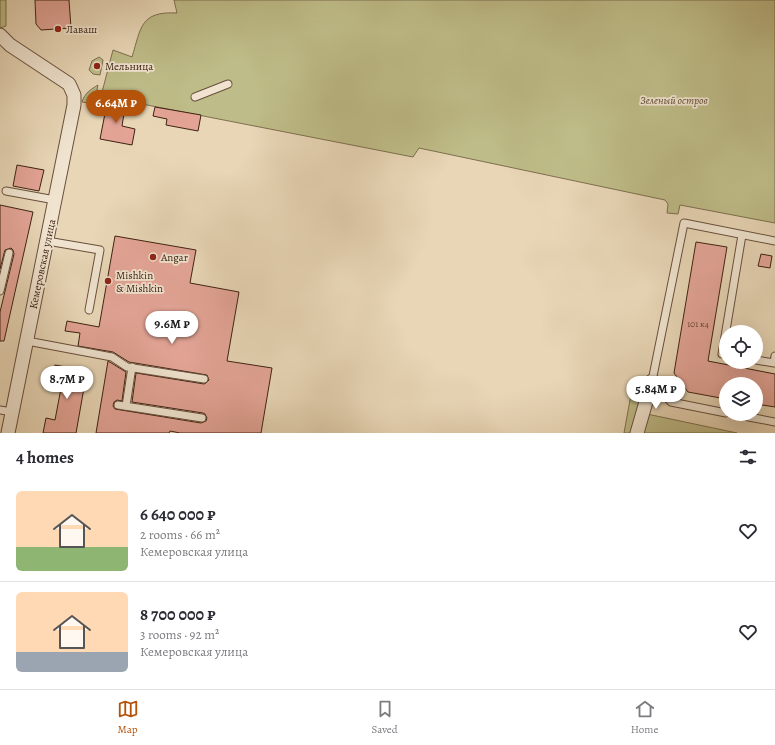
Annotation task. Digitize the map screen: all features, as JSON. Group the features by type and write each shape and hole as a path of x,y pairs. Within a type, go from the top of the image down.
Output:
{"street":[{"name":"Кемеровская улица","path":"0,36 10,45 69,84 74,95 74,105 26,341 6,411 8,433"},
{"path":"637,433 652,381"}],"lane":[{"path":"196,97 228,84"},
{"path":"6,191 55,200"},
{"path":"719,412 671,402 652,381 684,223 775,241"},
{"path":"727,325 742,235"},
{"path":"47,241 100,250 89,310"},
{"path":"0,291 9,252"},
{"path":"26,341 112,357 127,367 204,379"},
{"path":"763,361 774,363 775,356"},
{"path":"126,406 132,368"},
{"path":"118,404 202,418"},
{"path":"763,420 775,422"}],"green space":[{"path":"0,0 6,0 6,26 0,28"},
{"name":"Зеленый остров","path":"174,0 775,0 775,223 680,205 678,214 667,213 668,204 665,200 419,148 413,157 101,96 113,50 132,57 140,30 144,23 149,18 156,15 177,13"},
{"path":"99,57 103,60 100,75 93,74 89,70 92,61"},
{"path":"98,85 94,104 82,102 88,92"},
{"path":"632,389 647,392 647,414 737,433 624,433"}],"building":[{"path":"35,0 69,0 71,28 41,30 36,24"},
{"path":"108,98 126,101 122,126 135,129 132,145 100,139"},
{"path":"155,107 201,115 198,131 166,125 167,119 153,116"},
{"path":"17,165 44,170 39,191 13,186"},
{"path":"0,205 33,212 4,341 0,341 0,312 14,254 11,248 5,250 0,269"},
{"path":"115,236 196,250 190,283 239,292 227,361 272,368 261,433 180,433 170,431 169,433 96,433 108,361 126,372 122,401 117,400 114,402 113,406 115,409 201,423 206,421 207,418 203,413 132,402 136,373 204,384 209,380 207,375 129,362 113,352 78,346 80,333 65,331 67,321 99,327"},
{"path":"696,242 727,247 708,361 719,363 719,369 749,369 775,374 775,407 763,405 763,377 719,377 719,398 688,392 674,373"},
{"path":"761,254 772,256 770,268 758,266"},
{"path":"55,365 87,371 76,433 43,433 46,418 55,420 62,383 52,381"}],"place":[{"name":"Лаваш","path":"58,29"},
{"name":"Мельница","path":"97,66"},
{"name":"Angar","path":"153,257"},
{"name":"Mishkin & Mishkin","path":"108,281"}]}
